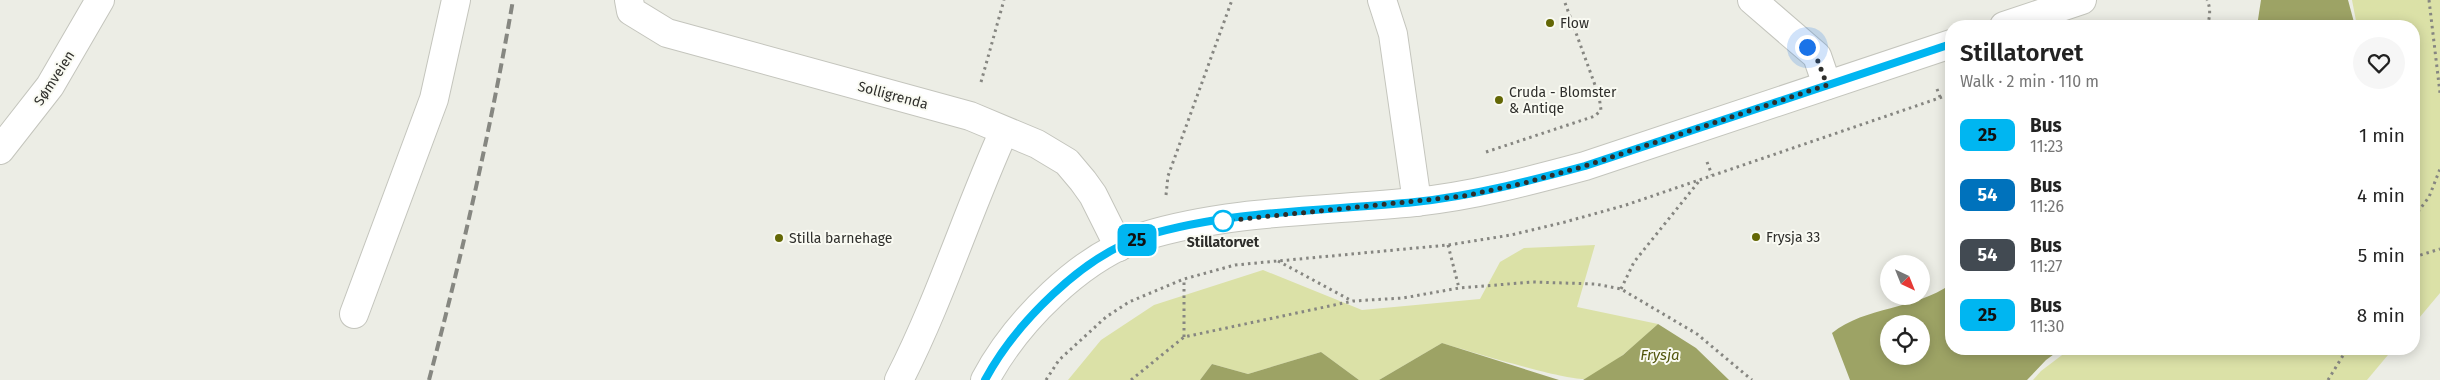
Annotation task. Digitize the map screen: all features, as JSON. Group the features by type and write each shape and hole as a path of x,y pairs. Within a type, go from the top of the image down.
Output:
{"main road":[{"name":"Sømveien","path":"0,150 50,86 100,0"},
{"path":"354,314 434,98 456,0"},
{"name":"Solligrenda","path":"629,0 631,10 667,33 970,116 1037,144 1066,162 1093,195 1119,248"},
{"path":"1382,0 1394,34 1417,202"},
{"path":"1752,0 1816,56 1827,85"},
{"path":"2022,20 2082,0"},
{"path":"985,380 1017,334 1048,298 1084,269 1119,248 1144,237 1210,223 1464,196 1576,168 1945,46"},
{"path":"899,380 916,347 976,194 1004,131"}],"path":[{"path":"970,116 1004,0"},
{"path":"1166,196 1168,176 1232,0"},
{"path":"1483,153 1595,116 1601,110 1598,96 1564,0"},
{"path":"2207,0 2210,6 2209,20"},
{"path":"2429,0 2440,93"},
{"path":"1937,89 1940,98"},
{"path":"1046,380 1059,360 1106,317 1129,302 1184,279 1235,265 1448,245 1511,235 1626,205 1945,96"},
{"path":"2420,209 2429,197 2440,169"},
{"path":"1621,288 1634,262 1701,179"},
{"path":"1448,245 1459,288"},
{"path":"2420,255 2440,249"},
{"path":"1278,261 1353,301"},
{"path":"1184,279 1184,337"},
{"path":"1132,380 1184,337 1353,301 1403,298 1459,288 1533,282 1595,284 1621,288 1697,334 1752,380"},
{"path":"2328,380 2343,355"}],"shaded area":[{"path":"2352,0 2440,0 2440,293 2420,317 2420,20 2356,20"},
{"path":"1595,245 1577,307 1658,324 1614,362 1585,379 1537,370 1442,343 1379,380 1359,380 1321,352 1248,374 1212,364 1200,380 1068,380 1101,340 1154,305 1263,270 1362,310 1480,299 1500,262 1524,248"},
{"path":"2062,355 2388,355 2367,380 2033,380 2041,371"}],"water":[{"path":"2261,0 2348,0 2353,20 2258,20"},
{"path":"1945,287 1945,355 2053,355 2027,380 1850,380 1832,333 1845,324 1875,312 1902,305 1930,305 1930,295"},
{"name":"Frysja","path":"1658,324 1696,348 1729,380 1583,380 1623,355"},
{"path":"1442,343 1559,380 1379,380"},
{"path":"1321,352 1359,380 1200,380 1212,364 1248,374"}],"railway":[{"path":"429,380 475,191 513,0"}],"bus line":[{"name":"25","path":"985,380 1017,334 1048,298 1084,269 1119,248 1144,237 1210,223 1417,202 1464,196 1524,183 1585,166 1945,46"}],"place":[{"name":"Flow","path":"1550,23"},
{"name":"Cruda - Blomster & Antiqe","path":"1499,100"},
{"name":"Stillatorvet","path":"1223,221"},
{"name":"Frysja 33","path":"1756,237"},
{"name":"Stilla barnehage","path":"779,238"}],"route":[{"path":"1223,221 1464,196 1524,183 1585,166 1827,85 1816,56 1807,47"}]}
